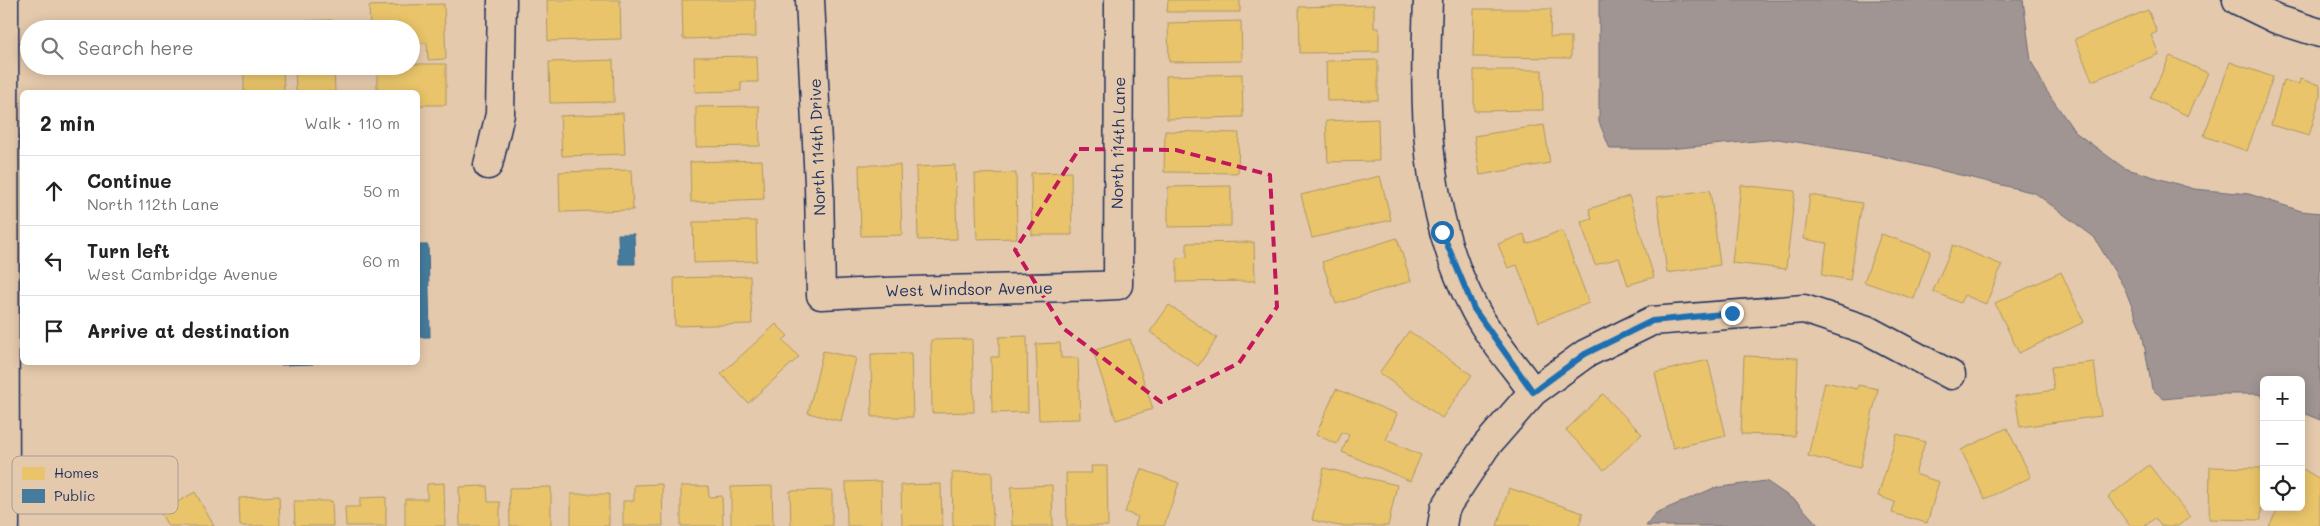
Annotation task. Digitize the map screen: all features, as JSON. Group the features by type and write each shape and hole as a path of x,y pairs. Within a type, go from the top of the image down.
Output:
{"street":[{"path":"4,0 5,526"},
{"path":"488,166 500,114 502,0"},
{"name":"North 114th Drive","path":"810,0 819,184 821,295"},
{"name":"North 114th Lane","path":"1118,286 1119,0"},
{"path":"1428,0 1425,85 1430,152 1442,232 1474,309 1533,392"},
{"path":"2237,0 2276,19 2320,33"},
{"name":"West Windsor Avenue","path":"821,295 890,290 1028,290 1118,286"},
{"path":"1442,526 1445,508 1486,446 1533,392 1585,354 1652,321 1804,309 1866,330 1951,374"}],"highlighted area":[{"path":"1079,149 1176,150 1270,175 1277,307 1239,363 1161,402 1063,328 1015,250"}],"shaded area":[{"path":"1599,0 2023,0 2031,61 2046,90 2075,132 2124,168 2194,189 2249,194 2301,211 2320,213 2320,420 2305,414 2305,376 2260,376 2260,395 2212,394 2164,399 2152,389 2142,332 2125,289 2094,237 2035,193 1877,155 1778,139 1667,149 1610,149 1599,122"},
{"path":"1766,481 1797,502 1819,526 1646,526 1656,513 1714,488"}],"building: Homes":[{"path":"547,0 620,0 621,39 548,41"},
{"path":"682,0 755,0 756,37 683,39"},
{"path":"1168,0 1240,0 1240,12 1167,12"},
{"path":"444,4 446,59 428,60 427,43 420,43 420,20 370,20 369,6"},
{"path":"1374,5 1374,28 1379,28 1379,52 1300,53 1299,7"},
{"path":"1474,9 1551,9 1550,37 1571,37 1571,58 1473,57"},
{"path":"2148,10 2157,32 2151,35 2159,54 2092,81 2075,39"},
{"path":"1241,21 1242,61 1169,62 1168,23"},
{"path":"757,56 758,82 741,82 741,91 695,92 694,57"},
{"path":"2170,56 2208,73 2188,116 2150,98"},
{"path":"613,60 614,102 550,103 549,62"},
{"path":"1378,60 1378,100 1327,101 1326,61"},
{"path":"2230,62 2273,77 2247,151 2204,136"},
{"path":"420,64 446,64 446,105 420,105 420,90 377,90 377,75 420,75"},
{"path":"1474,70 1542,70 1543,110 1474,111"},
{"path":"1242,74 1243,117 1167,119 1166,76"},
{"path":"244,75 283,75 284,90 244,90"},
{"path":"295,75 334,75 335,90 296,90"},
{"path":"2300,79 2320,85 2320,97 2309,136 2271,125 2283,80 2299,84"},
{"path":"759,106 760,146 696,147 696,107"},
{"path":"623,113 625,154 562,156 560,116"},
{"path":"1378,119 1379,161 1328,162 1326,121"},
{"path":"1544,125 1550,163 1480,175 1474,136"},
{"path":"1165,131 1239,133 1238,173 1164,172"},
{"path":"762,160 764,199 691,202 690,162"},
{"path":"859,165 900,165 902,235 861,236"},
{"path":"955,165 957,239 918,240 916,167"},
{"path":"631,170 633,210 560,212 559,172"},
{"path":"1071,172 1072,235 1032,235 1031,173"},
{"path":"1016,173 1017,238 977,239 975,174"},
{"path":"1380,176 1391,220 1312,238 1301,195"},
{"path":"1741,185 1795,191 1786,269 1732,263"},
{"path":"1231,186 1231,226 1168,227 1168,187"},
{"path":"1710,190 1720,265 1667,273 1657,197"},
{"path":"1810,195 1862,203 1850,280 1822,275 1827,243 1804,239"},
{"path":"1629,196 1654,277 1628,285 1619,258 1595,265 1581,222 1592,219 1589,209"},
{"path":"756,221 757,261 694,263 693,222"},
{"path":"1562,230 1589,303 1539,322 1517,265 1508,268 1498,244 1524,234 1527,244"},
{"path":"1881,234 1931,251 1914,299 1864,282"},
{"path":"1397,238 1411,281 1336,304 1322,262"},
{"path":"1254,242 1255,281 1177,282 1177,258 1187,257 1187,243"},
{"path":"1953,245 2002,265 1986,304 1964,295 1960,303 1933,291"},
{"path":"2061,272 2084,322 2019,353 1995,303"},
{"path":"750,276 752,324 675,326 674,278"},
{"path":"1169,305 1217,338 1198,366 1150,332"},
{"path":"776,324 788,336 783,340 799,357 748,403 721,374"},
{"path":"1409,331 1472,375 1442,418 1379,373"},
{"path":"1027,336 1028,412 992,413 991,357 999,357 999,337"},
{"path":"972,339 974,412 932,413 931,340"},
{"path":"1130,339 1153,409 1116,420 1093,351"},
{"path":"1060,343 1061,358 1078,358 1080,419 1039,420 1036,344"},
{"path":"823,351 856,358 841,421 808,413"},
{"path":"911,353 913,417 872,417 871,354"},
{"path":"1744,356 1798,358 1795,436 1741,434"},
{"path":"1708,360 1726,436 1673,448 1655,373"},
{"path":"2094,362 2101,416 2020,427 2015,396 2054,390 2051,367"},
{"path":"1825,382 1857,389 1858,385 1878,389 1860,468 1808,456"},
{"path":"1336,389 1397,414 1386,440 1421,455 1410,481 1342,452 1349,435 1342,432 1337,444 1316,435"},
{"path":"1603,394 1642,434 1604,470 1566,430"},
{"path":"2007,428 2031,477 1985,499 1961,450"},
{"path":"1897,434 1925,442 1915,474 1939,482 1927,523 1892,513 1895,502 1878,496"},
{"path":"2149,465 2190,517 2178,526 2161,526 2155,518 2145,526 2130,526 2108,497"},
{"path":"1091,466 1107,466 1108,526 1067,526 1066,473 1092,473"},
{"path":"2210,467 2260,468 2261,520 2209,519"},
{"path":"1324,468 1397,485 1388,526 1339,526 1312,520"},
{"path":"1141,469 1179,483 1164,526 1135,526 1138,517 1125,512"},
{"path":"2305,470 2320,479 2320,526 2269,526 2277,511 2305,511"},
{"path":"992,472 993,526 953,526 952,473"},
{"path":"881,481 882,526 847,526 846,482"},
{"path":"444,483 445,526 405,526 405,499 427,499 427,484"},
{"path":"662,484 663,526 623,526 623,501 634,501 634,485"},
{"path":"941,484 942,526 902,526 901,485"},
{"path":"1052,485 1053,526 1012,526 1011,487"},
{"path":"487,486 488,502 500,502 500,526 460,526 459,487"},
{"path":"681,486 708,486 709,497 722,496 723,526 681,526"},
{"path":"772,486 773,526 731,526 731,487"},
{"path":"551,487 551,526 510,526 509,488"},
{"path":"1509,488 1583,513 1579,526 1497,526"},
{"path":"832,490 832,526 791,526 790,491"},
{"path":"195,492 214,526 168,526 161,514 178,514 178,502"},
{"path":"571,494 609,494 609,526 571,526"},
{"path":"279,496 280,526 240,526 239,498"},
{"path":"386,497 386,526 346,526 345,507 360,507 360,498"},
{"path":"294,501 332,501 333,526 295,526"}],"building: Public":[{"path":"618,234 634,234 635,264 619,264"},
{"path":"420,245 428,245 430,337 420,337"}],"route":[{"path":"1442,232 1474,309 1533,392 1585,354 1652,321 1732,313"}]}
